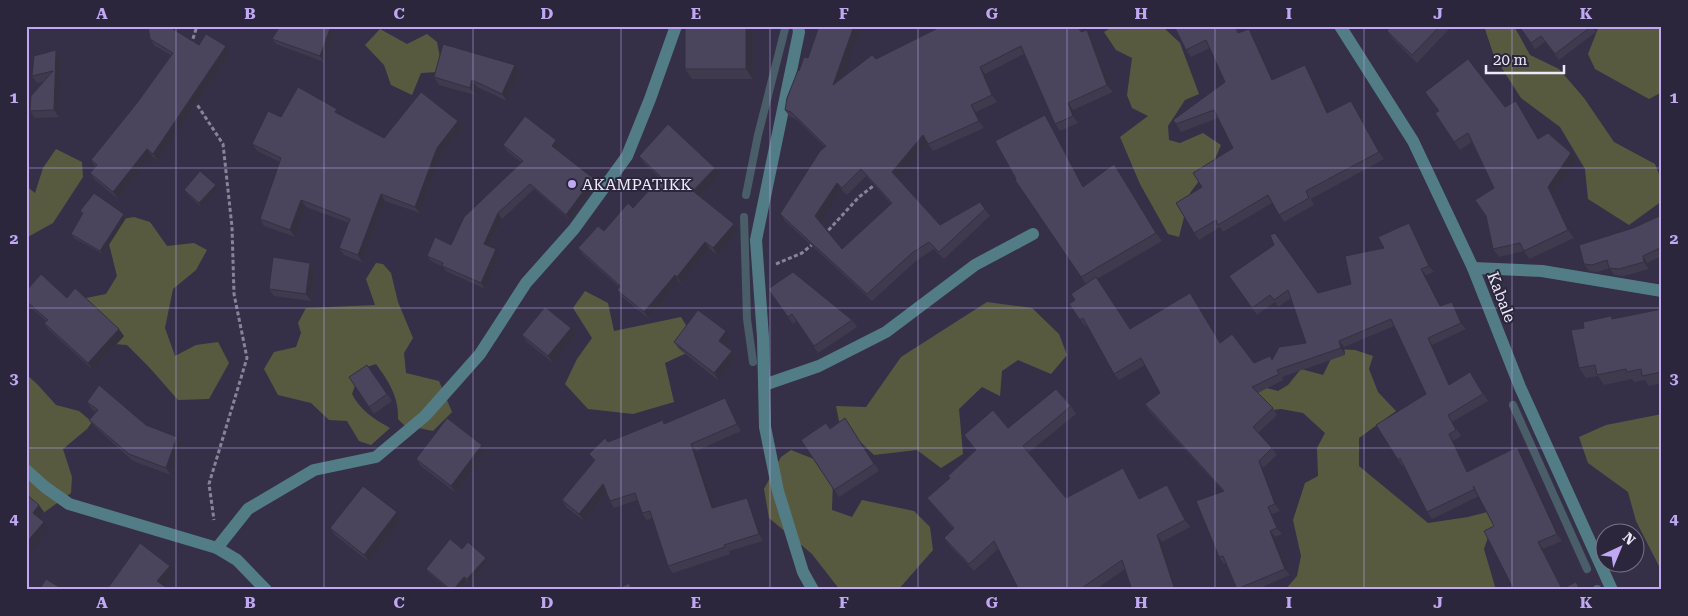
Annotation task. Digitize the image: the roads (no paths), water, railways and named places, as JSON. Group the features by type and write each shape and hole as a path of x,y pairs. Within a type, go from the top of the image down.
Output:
{"street":[{"path":"217,548 248,509 314,470 376,458 425,416 456,382 480,354 526,282 574,229 627,156 676,26"},
{"name":"Kabale","path":"1340,26 1413,141 1473,268 1520,388 1612,590"},
{"path":"799,28 756,240 763,337 765,427 778,491 803,572 813,590"},
{"path":"764,385 819,366 886,332 975,265 1033,234"},
{"path":"1473,268 1542,271 1662,291"},
{"path":"26,470 45,487 69,504 217,548 236,560 266,590"}],"waterway":[{"path":"746,195 758,135 785,29"},
{"path":"744,217 747,319 753,362"},
{"path":"1513,405 1587,569"}],"place":[{"name":"AKAMPATIKK","path":"572,184"}]}
